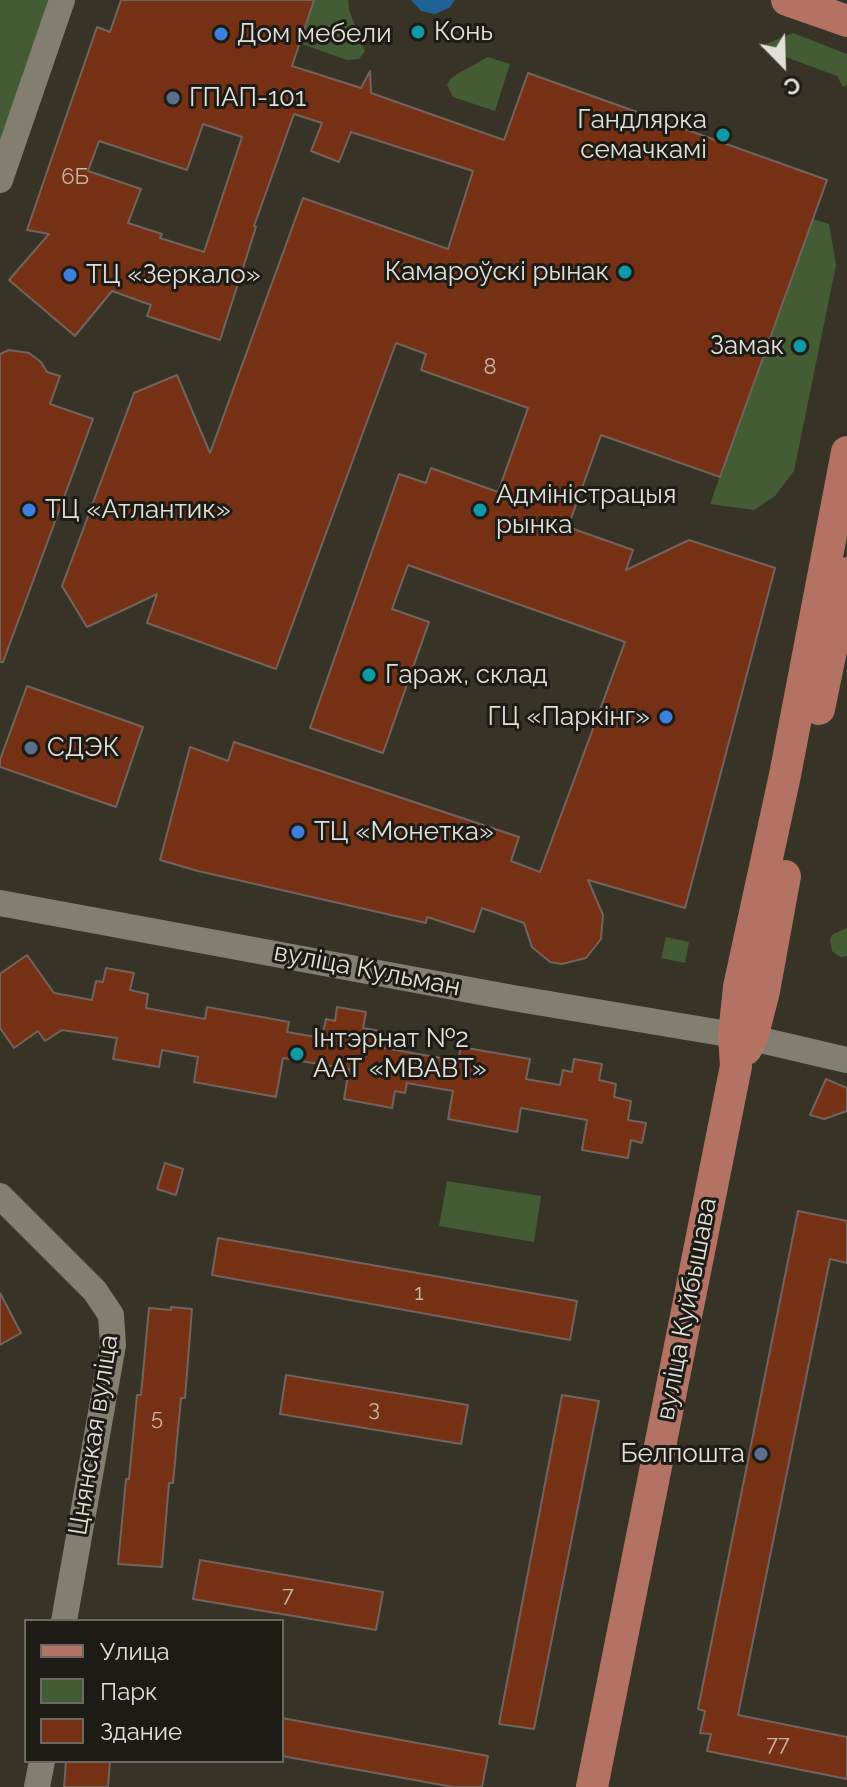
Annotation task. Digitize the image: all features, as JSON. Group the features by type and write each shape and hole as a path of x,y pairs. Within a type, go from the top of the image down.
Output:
{"main road":[{"path":"787,0 847,21"},
{"name":"вуліца Куйбышава","path":"741,1046 739,987 785,775 847,452"},
{"name":"вуліца Куйбышава","path":"592,1787 741,1046 764,991 847,573"}],"street":[{"path":"0,180 62,0"},
{"name":"вуліца Кульман","path":"0,903 513,998 741,1046 847,1060"},
{"name":"Цнянская вуліца","path":"0,1196 95,1291 111,1315 113,1345 64,1619"},
{"path":"37,1787 42,1763"}],"green space":[{"path":"0,0 50,0 0,151"},
{"path":"314,0 348,0 365,51 359,59 347,60 299,43"},
{"path":"793,33 847,54 847,85 843,87 837,76 759,47"},
{"path":"488,57 510,64 495,111 453,97 447,85 450,79"},
{"path":"813,219 829,224 836,265 794,471 775,496 754,510 710,504"},
{"path":"847,928 847,956 840,957 832,951 830,939 833,934"},
{"path":"666,937 689,942 685,963 661,958"},
{"path":"447,1181 541,1196 534,1242 439,1226"}],"water":[{"path":"411,0 455,0 449,8 435,14 421,11"}],"building":[{"path":"121,0 314,0 292,66 361,88 370,71 371,93 504,140 528,73 827,180 720,477 601,435 568,527 633,550 626,570 689,540 775,568 685,908 588,880 603,915 601,939 586,958 562,964 550,962 532,947 524,923 482,908 474,932 427,917 426,923 160,860 190,747 228,761 234,742 519,837 511,861 540,872 625,642 408,565 392,609 429,622 383,753 310,728 399,474 426,483 431,468 498,492 528,408 421,370 426,354 396,343 276,669 147,623 157,594 87,627 62,586 134,393 177,375 210,453 303,198 448,249 473,171 351,132 339,162 311,151 322,123 294,114 254,226 220,340 147,316 151,305 112,291 75,336 9,280 49,234 27,230 97,27 110,32","holes":["203,124 242,137 204,252 160,238 162,234 128,223 141,189 88,171 99,141 187,170"]},
{"name":"ТЦ «Атлантик»","path":"9,350 29,353 41,362 47,372 60,376 50,404 93,419 3,662 0,662 0,354"},
{"path":"27,686 143,727 116,807 0,767"},
{"path":"27,955 54,993 92,1000 96,981 103,982 106,968 134,973 130,990 148,994 146,1008 205,1019 207,1007 289,1022 287,1032 322,1038 326,1019 335,1021 337,1007 366,1012 363,1028 380,1031 373,1046 458,1061 461,1047 530,1059 526,1079 560,1085 563,1070 572,1072 574,1059 602,1064 599,1080 616,1084 614,1097 631,1101 628,1120 646,1123 642,1143 631,1140 628,1158 582,1150 587,1120 521,1108 517,1132 448,1119 453,1091 407,1083 405,1093 395,1091 392,1108 344,1099 349,1069 283,1058 276,1097 194,1082 198,1057 162,1050 159,1067 113,1059 117,1038 62,1030 45,1041 38,1031 14,1048 0,1028 0,974"},
{"path":"826,1079 847,1088 847,1111 824,1119 810,1115"},
{"path":"165,1163 183,1169 176,1195 157,1189"},
{"path":"798,1211 847,1221 847,1263 830,1259 738,1715 847,1737 847,1779 707,1751 711,1734 700,1733 705,1711 698,1709"},
{"path":"218,1238 577,1301 570,1340 212,1275"},
{"path":"0,1293 21,1333 0,1345"},
{"path":"171,1307 192,1309 185,1398 181,1398 173,1483 169,1483 162,1567 118,1564 137,1395 141,1395 149,1308 171,1310"},
{"path":"286,1375 468,1405 461,1444 280,1414"},
{"path":"562,1395 599,1401 534,1729 499,1724"},
{"path":"200,1560 383,1592 376,1630 193,1599"},
{"path":"284,1718 488,1756 482,1787 453,1787 284,1756"},
{"path":"66,1763 110,1763 108,1787 64,1787"}],"place":[{"name":"Конь","path":"418,32"},
{"name":"Дом мебели","path":"221,34"},
{"name":"ГПАП-101","path":"173,98"},
{"name":"Гандлярка семачкамі","path":"723,135"},
{"name":"Камароўскі рынак","path":"625,272"},
{"name":"ТЦ «Зеркало»","path":"70,275"},
{"name":"Замак","path":"800,346"},
{"name":"ТЦ «Атлантик»","path":"29,510"},
{"name":"Адміністрацыя рынка","path":"480,510"},
{"name":"Гараж, склад","path":"369,675"},
{"name":"ГЦ «Паркінг»","path":"666,717"},
{"name":"СДЭК","path":"31,748"},
{"name":"ТЦ «Монетка»","path":"298,832"},
{"name":"Інтэрнат №2 ААТ «МВАВТ»","path":"297,1054"},
{"name":"Белпошта","path":"761,1454"}]}
